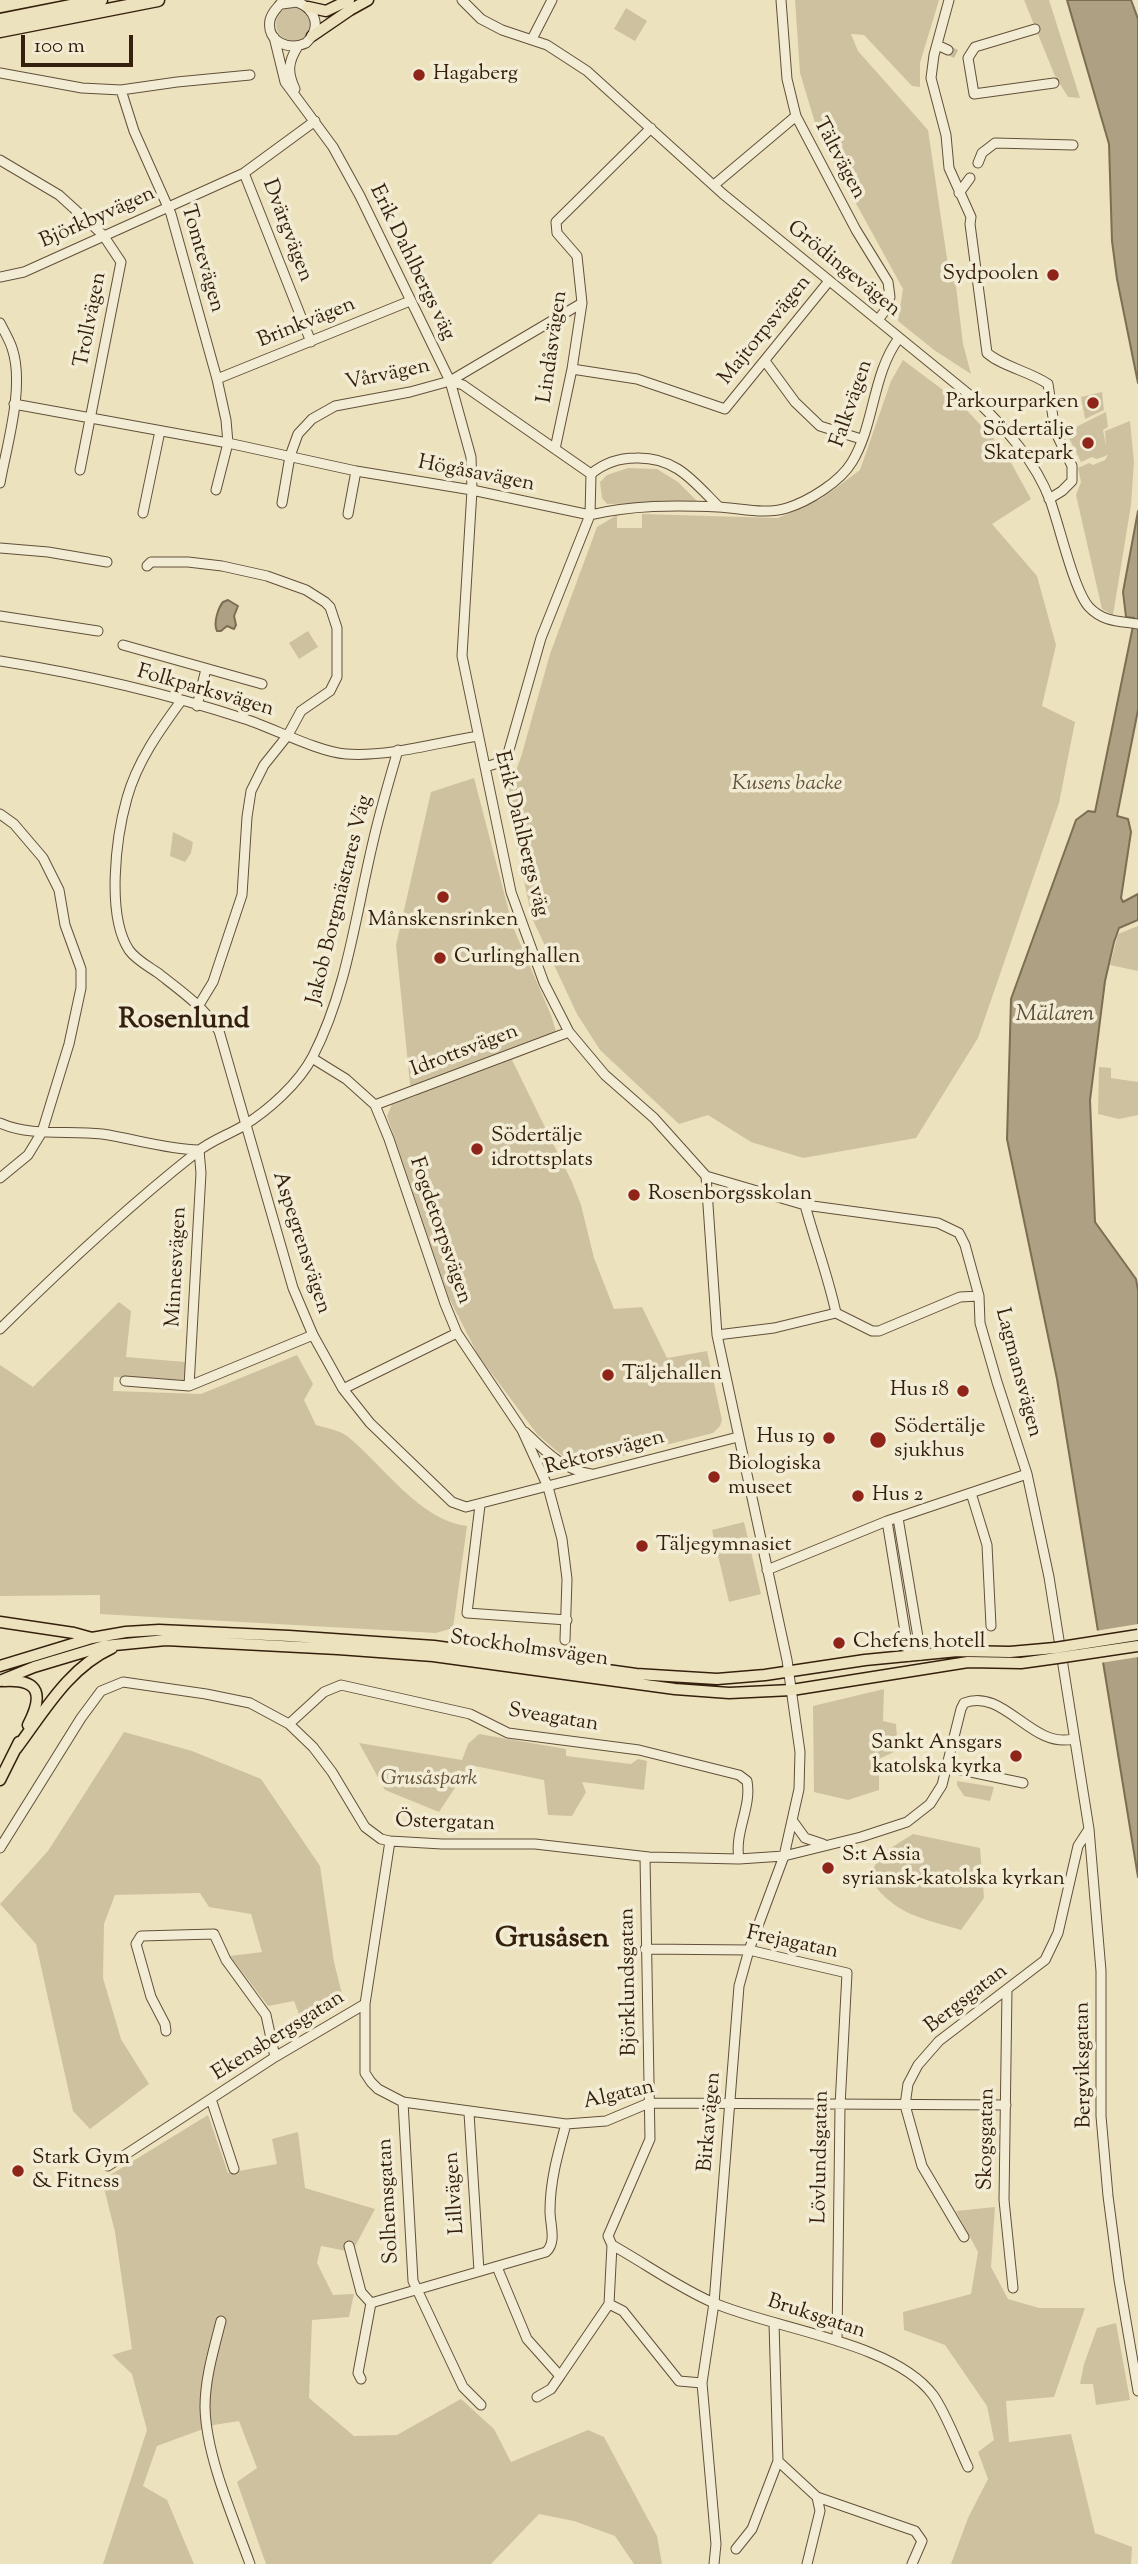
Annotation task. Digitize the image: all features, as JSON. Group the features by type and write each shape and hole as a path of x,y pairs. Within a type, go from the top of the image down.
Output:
{"highway":[{"path":"0,20 101,0"},
{"path":"0,31 158,0"}],"main road":[{"path":"304,4 326,11 349,0"},
{"path":"312,36 368,0"},
{"path":"0,1622 92,1638"},
{"name":"Stockholmsvägen","path":"0,1666 92,1638 159,1630 434,1646 665,1676 718,1679 915,1655 1056,1653"},
{"path":"1056,1653 1138,1634"},
{"name":"Stockholmsvägen","path":"0,1681 86,1650 124,1643 187,1641 382,1651 500,1664 675,1689 738,1693 792,1690 940,1665 1021,1662 1056,1653"},
{"path":"16,1749 70,1677 94,1658 124,1643"},
{"path":"1056,1653 1138,1646"},
{"path":"0,1681 29,1684 38,1697 36,1709 0,1780"}],"street":[{"name":"Grödingevägen","path":"462,0 481,19 502,30 547,45 587,71 714,185 978,401 1000,423 1032,464 1049,499 1071,565 1089,606 1106,620 1134,624"},
{"path":"532,39 552,0"},
{"name":"Tältvägen","path":"781,0 787,79 796,116 856,230 888,282 890,297 884,312 877,320"},
{"path":"949,0 931,78 946,135 949,168 971,217 987,353 993,358 1034,374 1048,384 1055,431 1072,466 1072,481 1049,499"},
{"path":"282,2 304,4 313,14 316,23 312,36 298,46 288,47 274,37 270,20 282,2"},
{"path":"1035,29 975,47 964,57 974,94 1054,83"},
{"name":"Erik Dahlbergs väg","path":"274,37 285,82 315,121 360,195 450,381 471,457 472,490 462,656 511,892 544,983 569,1032 605,1075 654,1118 706,1177"},
{"path":"937,45 947,50"},
{"name":"Erik Dahlbergs väg","path":"298,46 290,62 289,73 300,100"},
{"path":"0,73 82,88 121,90 250,75"},
{"name":"Tomtevägen","path":"121,90 134,131 168,206 217,379 228,443"},
{"path":"714,185 796,116"},
{"name":"Björkbyvägen","path":"0,278 24,272 244,173 315,121"},
{"name":"Lindåsvägen","path":"555,449 572,369 582,303 577,256 557,233 556,222 651,128"},
{"path":"978,163 982,153 995,143 1073,145"},
{"name":"Trollvägen","path":"0,160 59,195 103,235 121,262 90,418"},
{"name":"Dvärgvägen","path":"244,173 311,342"},
{"path":"959,193 970,178"},
{"name":"Majtorpsvägen","path":"572,369 637,379 725,409 829,281"},
{"name":"Brinkvägen","path":"217,379 410,301"},
{"name":"Vårvägen","path":"290,456 298,434 312,419 335,406 411,392 450,381 582,303"},
{"path":"0,323 12,348 16,382 0,483"},
{"name":"Falkvägen","path":"590,515 612,510 663,506 719,507 762,512 787,508 814,494 840,476 852,462 862,439 882,369 890,350 900,338"},
{"path":"765,361 795,402 820,426 862,439"},
{"path":"450,381 463,385 591,474"},
{"name":"Högåsavägen","path":"14,404 228,443 356,471 472,490 590,515"},
{"path":"80,470 90,418"},
{"path":"143,513 160,431"},
{"path":"216,491 228,443"},
{"path":"282,503 290,456"},
{"path":"485,767 507,757 541,638 590,515 591,474 600,466 623,458 653,458 670,464 690,477 719,507"},
{"path":"348,514 356,471"},
{"path":"0,548 48,552 107,562"},
{"path":"147,566 151,562 188,562 267,576 306,590 330,607 338,628 337,677 330,691 301,711 288,735 264,765 251,791 242,895 213,982 199,1005"},
{"path":"0,616 98,631"},
{"path":"123,645 262,684"},
{"name":"Folkparksvägen","path":"0,661 105,681 181,701 244,719 342,754 398,750"},
{"path":"197,706 206,669"},
{"name":"Aspegrensvägen","path":"181,701 157,734 140,765 127,798 120,836 116,886 118,922 128,948 135,957 199,1005 219,1031 293,1288 313,1335 343,1389 370,1423 452,1502 466,1507 480,1505"},
{"path":"398,750 478,736"},
{"name":"Jakob Borgmästares Väg","path":"0,1329 115,1219 199,1150 245,1125 290,1086 312,1058 338,990 373,840 398,750"},
{"path":"0,814 14,824 43,858 60,890 65,925 81,969 77,1010 42,1132 28,1155 0,1178"},
{"name":"Idrottsvägen","path":"375,1105 569,1032"},
{"name":"Fogdetorpsvägen","path":"312,1058 346,1079 375,1105 457,1333 522,1430 548,1487 566,1566 565,1640"},
{"path":"0,1123 15,1130 94,1133 181,1150 199,1150"},
{"name":"Minnesvägen","path":"189,1386 201,1173 199,1150"},
{"path":"706,1177 717,1335 789,1672"},
{"name":"Lagmansvägen","path":"706,1177 806,1205 938,1223 959,1233 979,1296 984,1334 1027,1474 1059,1632 1073,1739"},
{"path":"806,1205 818,1254 828,1273 836,1313"},
{"path":"717,1335 774,1328 836,1313 872,1331 879,1331 960,1297 979,1296"},
{"path":"343,1389 457,1333"},
{"path":"125,1381 189,1386 313,1335"},
{"name":"Fogdetorpsvägen","path":"522,1430 557,1461 575,1471 597,1474"},
{"name":"Rektorsvägen","path":"480,1505 738,1437"},
{"path":"767,1570 887,1521 1027,1474"},
{"path":"971,1493 987,1545 991,1626"},
{"path":"480,1505 467,1613 567,1620"},
{"path":"898,1518 914,1612 915,1655"},
{"path":"887,1521 902,1614 915,1655"},
{"path":"902,1614 914,1612"},
{"name":"Birkavägen","path":"714,2564 716,2544 702,2383 713,2303 739,1986 749,1950 784,1856 799,1788 800,1752 789,1672"},
{"name":"Östergatan","path":"0,1848 81,1717 102,1691 123,1682 250,1703 289,1724 313,1747 332,1772 365,1827 376,1836 390,1841 535,1844 645,1857 739,1859 784,1856 907,1822 933,1801 942,1785 961,1709 964,1703 974,1699 990,1702 1048,1739 1073,1739"},
{"name":"Sveagatan","path":"289,1724 324,1692 333,1686 341,1685 470,1714 508,1733 639,1750 739,1775 747,1781 748,1789 739,1830 739,1859"},
{"name":"Bergviksgatan","path":"1073,1739 1089,1829 1101,1971 1101,2116 1108,2196 1138,2391"},
{"path":"947,1767 1023,1783"},
{"path":"792,1820 805,1838 815,1843 829,1844"},
{"name":"Bergsgatan","path":"905,2105 908,2084 918,2065 939,2041 1045,1960 1058,1933 1078,1846 1089,1829"},
{"name":"Ekensbergsgatan","path":"108,2166 275,2057 365,2004 390,1841"},
{"name":"Björklundsgatan","path":"609,2304 612,2245 608,2236 650,2139 645,1857"},
{"path":"166,2031 151,1997 137,1941 141,1936 214,1934 226,1960 266,2015 275,2057"},
{"name":"Frejagatan","path":"645,1949 749,1950 847,1973"},
{"name":"Lövlundsgatan","path":"836,2341 840,2106 847,1973"},
{"name":"Skogsgatan","path":"1007,1990 1004,2200 1013,2288"},
{"name":"Algatan","path":"365,2004 365,2073 378,2089 402,2102 469,2113 566,2124 606,2121 649,2103 1006,2105"},
{"path":"211,2099 234,2169"},
{"name":"Solhemsgatan","path":"402,2102 411,2272 463,2386 481,2406"},
{"path":"905,2105 922,2166 964,2237"},
{"name":"Lillvägen","path":"469,2113 479,2271"},
{"path":"370,2303 550,2249 551,2181 566,2124"},
{"name":"Bruksgatan","path":"612,2245 713,2303 836,2341 901,2367 933,2395 968,2467"},
{"path":"349,2246 361,2292 370,2303 358,2372 361,2379"},
{"path":"497,2267 527,2339 560,2376"},
{"path":"537,2397 551,2389 609,2304 623,2311 679,2381 702,2383"},
{"path":"221,2321 210,2365 205,2407 221,2483 250,2564"},
{"path":"736,2549 752,2529 778,2461 774,2323"},
{"path":"778,2461 817,2497 915,2531 922,2541 912,2564"},
{"path":"807,2564 820,2511 817,2497"}],"green space":[{"path":"795,0 939,0 920,63 920,87 912,86 864,35 851,34 858,51 928,130 949,272 956,286 963,344 971,374 934,350 898,321 903,289 819,136 800,73"},
{"path":"1024,0 1049,0 1080,98 1068,97 1055,76"},
{"path":"293,7 305,12 310,24 305,36 293,41 281,36 276,24 281,12"},
{"path":"626,8 647,21 635,41 614,29"},
{"name":"Kusens backe","path":"903,360 959,402 1004,450 1031,499 992,524 1037,576 1056,645 1042,706 1075,722 1059,803 978,1038 916,1138 803,1158 751,1142 708,1115 679,1124 600,1050 577,1014 532,918 506,798 521,757 550,654 597,527 617,515 617,528 642,528 642,514 778,518 821,499 860,470 891,381"},
{"name":"Parkourparken","path":"1102,392 1104,410 1085,419 1081,397"},
{"path":"1106,412 1108,427 1103,430 1106,446 1105,431 1130,421 1134,462 1131,505 1113,615 1102,609 1076,495 1081,482 1078,468 1105,460 1108,455 1081,462 1066,432"},
{"path":"628,468 657,469 678,482 698,502 607,504 602,498 600,482 607,475"},
{"path":"308,631 318,647 299,659 289,643"},
{"name":"Södertälje idrottsplats","path":"474,778 513,927 551,1015 559,1041 512,1060 572,1182 581,1205 594,1258 614,1309 642,1307 667,1358 707,1351 722,1420 713,1433 587,1465 566,1459 537,1434 478,1355 449,1298 387,1116 392,1104 416,1096 410,1084 396,945 431,792"},
{"path":"173,832 193,842 191,853 185,862 170,856"},
{"path":"1138,926 1138,971 1110,965 1118,934"},
{"path":"1099,1067 1111,1068 1111,1078 1138,1082 1138,1115 1119,1119 1098,1114"},
{"path":"119,1302 131,1311 126,1357 185,1362 185,1381 114,1377 113,1391 201,1394 297,1355 313,1384 304,1400 316,1425 347,1436 402,1490 433,1514 467,1526 453,1628 436,1633 100,1614 100,1595 0,1596 0,1365 33,1387"},
{"path":"744,1522 761,1594 729,1602 712,1530"},
{"path":"884,1689 883,1721 896,1724 898,1750 879,1759 879,1790 848,1800 814,1792 813,1706"},
{"path":"124,1732 192,1751 261,1779 320,1866 334,1962 342,1994 283,2042 278,2028 300,2017 294,2001 268,2006 230,1956 262,1952 251,1914 209,1907 200,1893 115,1895 104,1924 103,1978 121,2039 149,2084 90,2129 73,2111 36,1944 0,1904 48,1851"},
{"name":"Grusåspark","path":"479,1734 566,1749 566,1756 631,1764 638,1759 647,1761 644,1790 582,1782 586,1792 572,1816 548,1815 544,1780 470,1765 439,1812 385,1790 359,1743 462,1760 468,1744"},
{"path":"957,1781 994,1787 990,1801 964,1796"},
{"path":"913,1834 980,1848 984,1898 961,1930 908,1913 886,1898 867,1875 874,1868 878,1856"},
{"path":"208,2115 228,2173 277,2164 272,2139 298,2132 305,2188 375,2209 352,2252 321,2246 317,2263 333,2295 354,2294 349,2317 312,2320 309,2398 354,2436 397,2435 461,2399 494,2429 511,2462 588,2430 604,2437 657,2536 662,2564 634,2564 615,2536 574,2521 539,2514 491,2564 266,2564 237,2482 257,2468 239,2421 214,2425 157,2446 143,2486 167,2500 194,2564 103,2564 147,2430 132,2374 112,2355 132,2349 115,2232 102,2180"},
{"path":"995,2207 991,2267 1008,2299 1039,2308 1085,2308 1054,2397 1006,2401 1009,2442 1071,2434 1095,2533 1132,2547 1131,2564 951,2564 968,2518 988,2479 978,2452 994,2440 987,2406 945,2345 904,2330 903,2312 971,2294 978,2252 956,2211"},
{"path":"1116,2323 1130,2400 1096,2405 1093,2384 1080,2384 1084,2364 1097,2328"}],"water":[{"path":"1067,0 1131,0 1138,19 1138,383 1112,241 1109,144"},
{"name":"Mälaren","path":"1138,511 1138,710 1117,816 1128,819 1131,832 1121,898 1123,902 1138,894 1138,920 1119,928 1114,942 1105,981 1090,1100 1095,1222 1136,1279 1138,1290 1138,1877 1057,1379 1007,1139 1011,999 1076,820 1088,811 1095,812 1133,626 1134,618 1126,617 1123,592"},
{"path":"228,600 238,606 234,616 236,625 234,629 227,626 217,631 218,612 223,602"}],"pier":[{"path":"1138,1624 1138,1657 1100,1663 1095,1631"}],"tunnel":[{"path":"948,50 960,56"}],"place":[{"name":"Hagaberg","path":"419,75"},
{"name":"Sydpoolen","path":"1053,275"},
{"name":"Parkourparken","path":"1093,403"},
{"name":"Södertälje Skatepark","path":"1088,443"},
{"name":"Månskensrinken","path":"443,897"},
{"name":"Curlinghallen","path":"440,958"},
{"name":"Södertälje idrottsplats","path":"477,1149"},
{"name":"Rosenborgsskolan","path":"634,1195"},
{"name":"Täljehallen","path":"608,1375"},
{"name":"Hus 18","path":"963,1391"},
{"name":"Hus 19","path":"829,1438"},
{"name":"Södertälje sjukhus","path":"878,1440"},
{"name":"Biologiska museet","path":"714,1477"},
{"name":"Hus 2","path":"858,1496"},
{"name":"Täljegymnasiet","path":"642,1546"},
{"name":"Chefens hotell","path":"839,1643"},
{"name":"Sankt Ansgars katolska kyrka","path":"1016,1756"},
{"name":"S:t Assia syriansk-katolska kyrkan","path":"828,1868"},
{"name":"Stark Gym & Fitness","path":"18,2171"}],"district":[{"name":"Rosenlund","path":"184,1022"},
{"name":"Grusåsen","path":"552,1941"}]}
